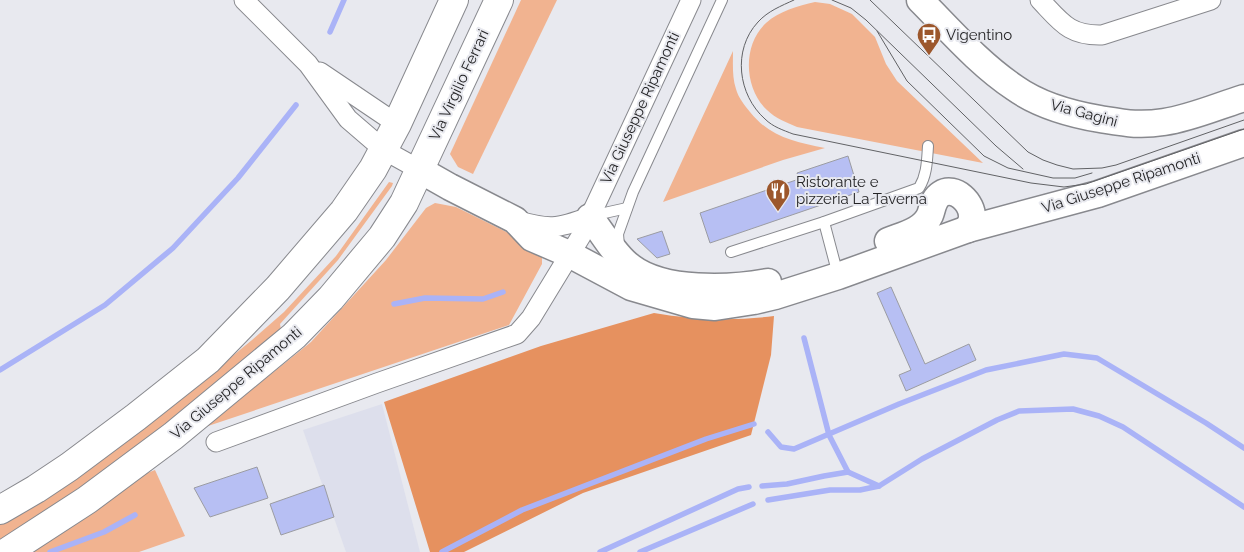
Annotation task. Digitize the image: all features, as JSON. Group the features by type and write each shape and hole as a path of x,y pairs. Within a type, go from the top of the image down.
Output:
{"main road":[{"name":"Via Virgilio Ferrari","path":"420,170 498,0"},
{"path":"0,510 36,489 69,466 208,360 278,288 344,211 365,183 397,124 444,14"},
{"name":"Via Giuseppe Ripamonti","path":"7,552 87,500 173,436 308,323 343,285 386,232 404,204 420,170"}],"street":[{"path":"244,0 308,64 397,124"},
{"name":"Via Giuseppe Ripamonti","path":"216,442 377,382 517,334 531,318 581,236 691,0"},
{"name":"Via Gagini","path":"920,0 989,68 1016,89 1054,107 1088,117 1135,125 1165,122 1186,117 1244,98"},
{"path":"1040,0 1064,25 1077,33 1089,35 1102,35 1178,5 1211,0"},
{"name":"Via Giuseppe Ripamonti","path":"308,64 348,118 384,150 450,187 515,220 537,226 552,228 563,226 590,216"},
{"name":"Via Giuseppe Ripamonti","path":"590,216 630,267 656,279 704,287 744,286 835,268 968,229 1098,194 1244,143"},
{"name":"Via Giuseppe Ripamonti","path":"515,220 532,238 569,254 631,286 693,305 716,307 754,301 835,268 916,231 930,216 933,202 941,194 952,192 962,196 970,205 972,218 968,229"}],"lane":[{"name":"Via Giuseppe Ripamonti","path":"619,255 618,234 626,208 722,0"},
{"path":"731,252 824,222 918,188 925,172 928,146"},
{"name":"Via Giuseppe Ripamonti","path":"590,216 626,208"},
{"path":"824,222 835,268"}],"shaded area":[{"path":"521,0 557,0 473,174 458,167 450,154"},
{"path":"815,2 830,4 852,14 875,37 886,64 897,81 983,163 797,127 770,113 759,101 750,79 750,55 753,43 758,32 777,15"},
{"path":"733,51 733,75 737,92 750,112 775,133 793,141 825,148 783,160 663,202"},
{"path":"389,182 393,183 392,186 338,260 280,324 281,330 236,369 94,479 0,542 0,524 35,506 34,503 191,390 284,312 336,256"},
{"path":"435,203 456,207 537,247 542,255 542,264 509,325 205,427 311,342 386,260 426,208"},
{"path":"654,313 714,319 774,316 771,355 751,435 583,493 464,552 430,552 384,402 541,346"},
{"path":"382,404 420,552 346,552 303,430"},
{"path":"155,470 185,536 139,552 25,552 134,478"}],"building":[{"path":"848,156 859,192 710,243 700,213 799,179 797,173"},
{"path":"662,231 670,254 657,258 637,239"},
{"path":"891,287 925,364 969,344 976,360 906,391 899,375 911,370 877,293"},
{"path":"257,467 268,498 210,517 194,488"},
{"path":"324,485 334,517 281,535 270,504"}],"waterway":[{"path":"330,32 344,0"},
{"path":"0,370 105,305 173,248 238,178 296,105"},
{"path":"394,304 425,298 483,299 503,292"},
{"path":"804,338 829,435 848,472"},
{"path":"768,432 781,447 794,449 899,404 986,370 1064,354 1097,358 1244,448"},
{"path":"768,500 830,490 860,490 879,486 922,459 997,420 1019,411 1073,409 1099,416 1123,427 1244,507"},
{"path":"442,552 522,510 706,439 754,424"},
{"path":"762,486 787,484 848,472 879,486"},
{"path":"600,552 738,489 749,487"},
{"path":"640,552 753,504"},
{"path":"50,552 104,532 135,515"}],"tram line":[{"path":"794,0 770,12 758,22 744,46 742,59 744,85 756,109 771,124 793,134 1031,183 1064,187 1086,184 1244,129"},
{"path":"832,0 851,8 866,20 996,146 1023,169"},
{"path":"870,0 1028,152 1057,165 1073,169 1102,168 1116,165 1244,120"},
{"path":"877,31 907,81 984,156 1008,168 1053,178 1075,178 1092,173"}],"place":[{"name":"Vigentino","path":"929,56"},
{"name":"Ristorante e pizzeria La Taverna","path":"778,212"}]}
